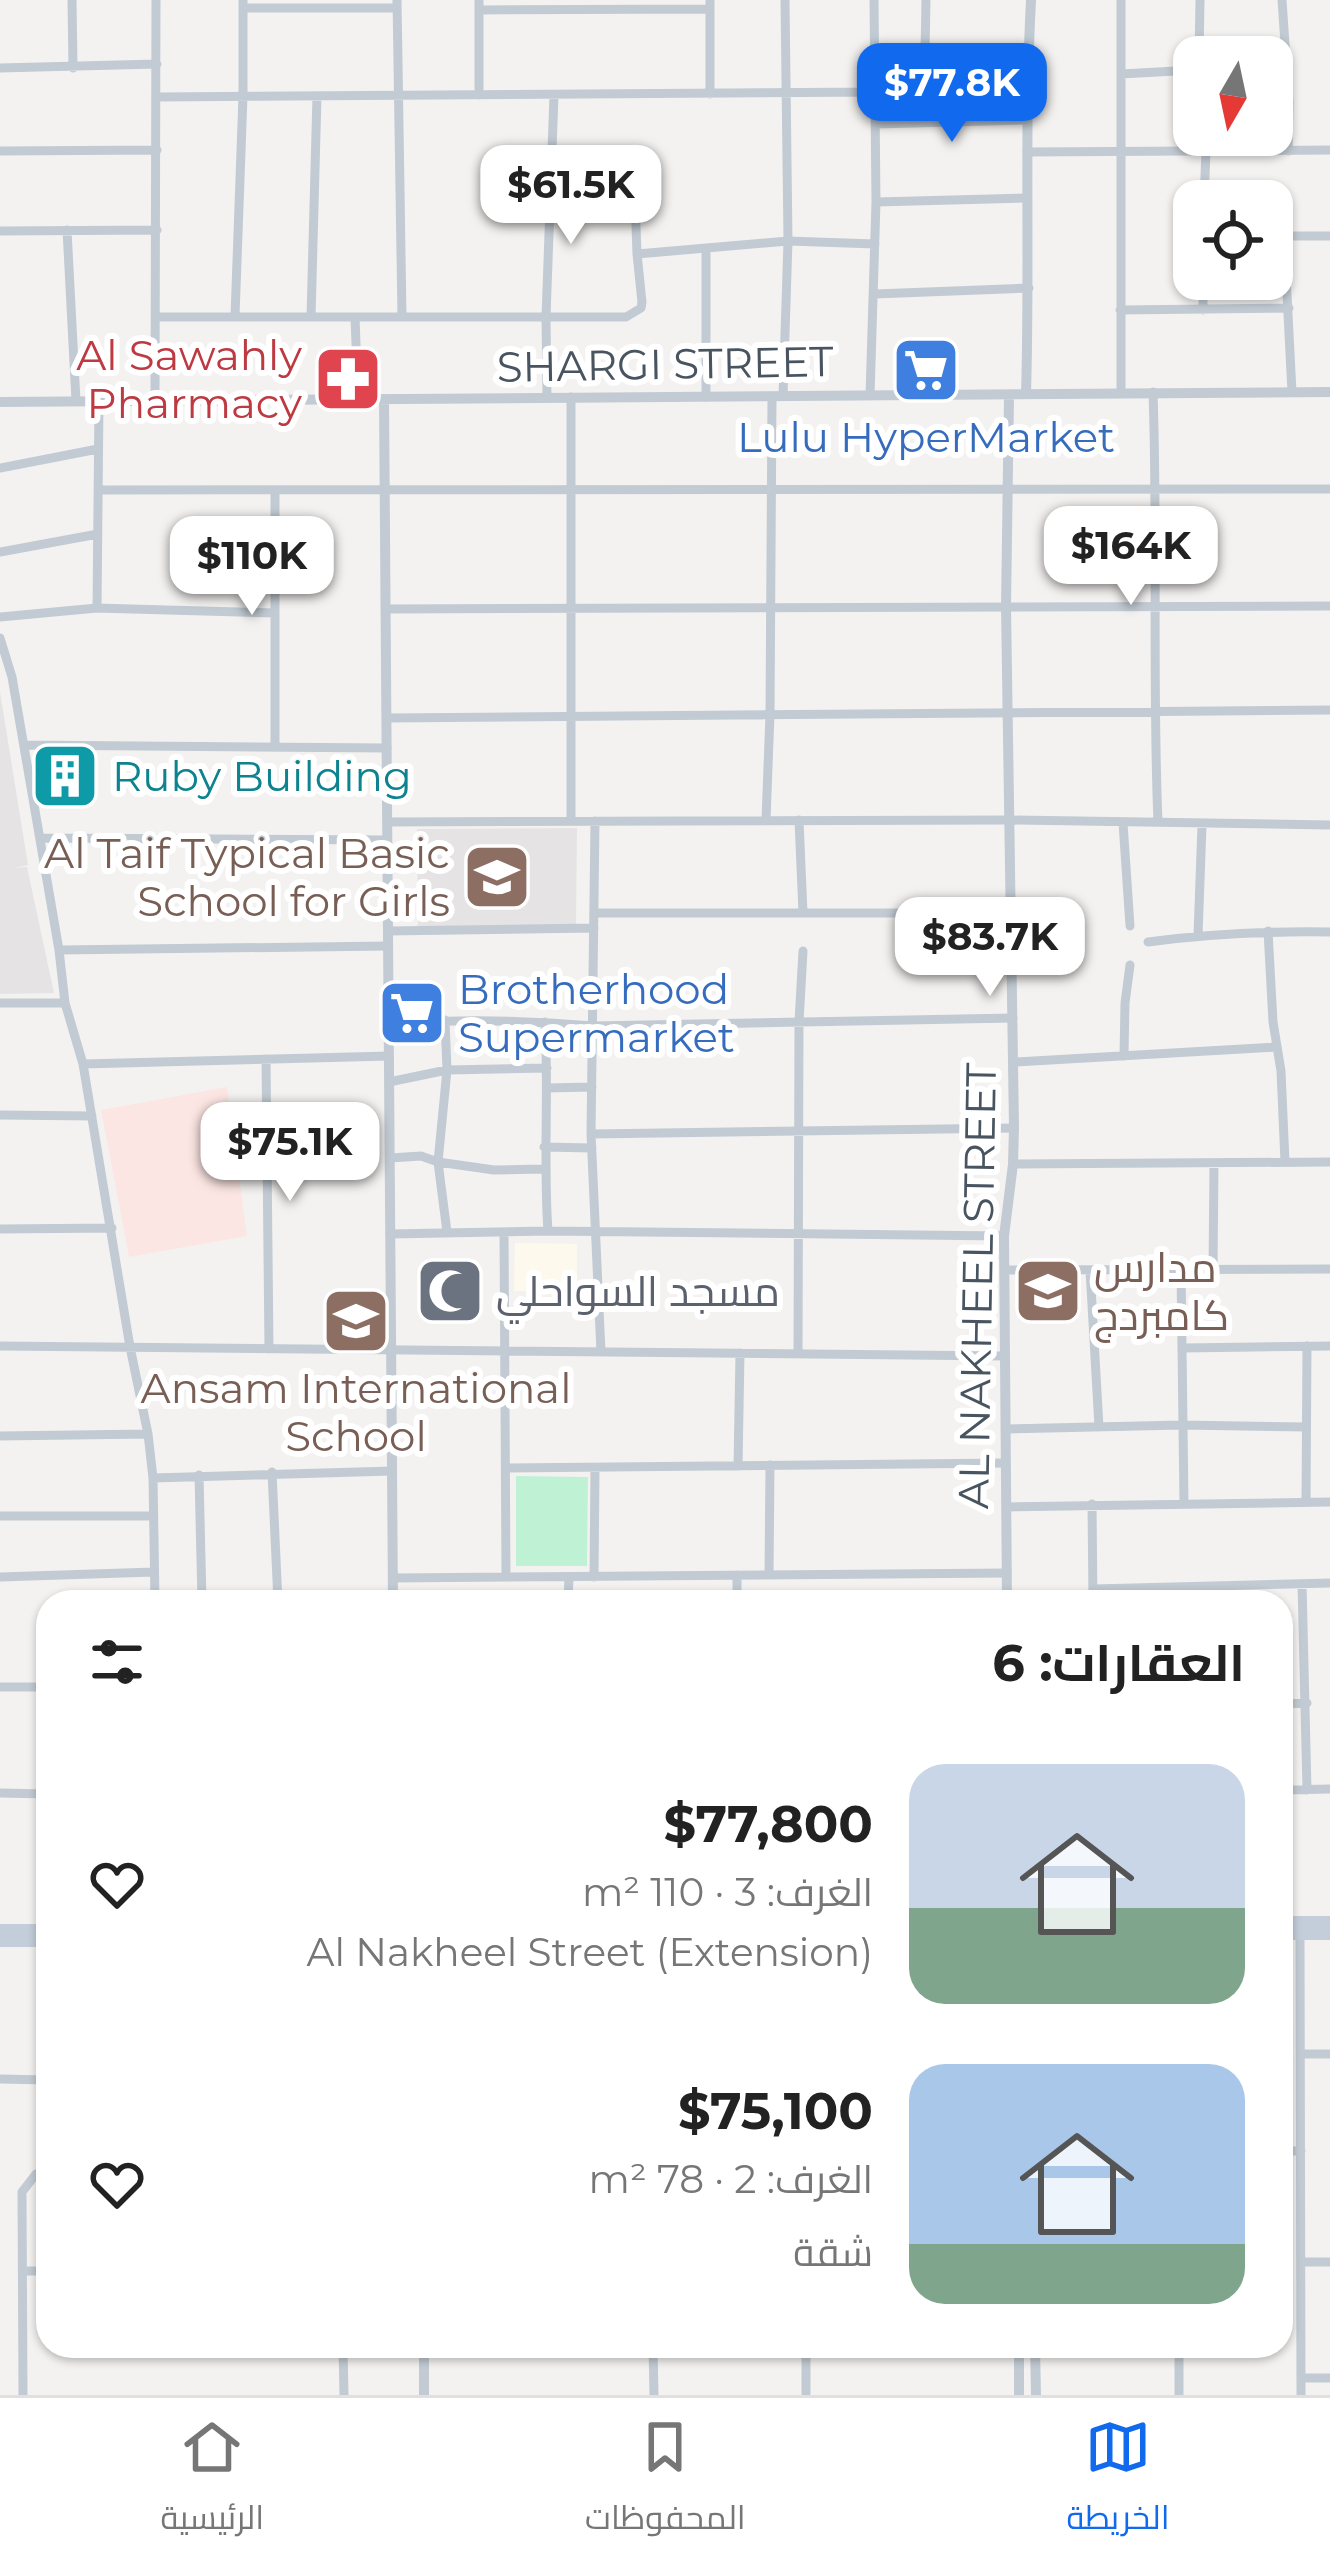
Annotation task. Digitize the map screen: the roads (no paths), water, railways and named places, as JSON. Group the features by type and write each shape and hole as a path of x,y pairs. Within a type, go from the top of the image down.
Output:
{"main road":[{"path":"1293,1922 1330,1922"},
{"path":"0,1930 36,1930"},
{"path":"1293,1934 1330,1934"},
{"path":"0,1941 36,1941"}],"street":[{"path":"72,0 74,68"},
{"path":"155,401 156,0"},
{"path":"766,820 771,490 788,241 785,0"},
{"path":"870,395 876,202 874,0"},
{"path":"925,52 926,0"},
{"path":"1026,394 1031,0"},
{"path":"1121,0 1121,392"},
{"path":"1199,36 1200,0"},
{"path":"1282,0 1284,36"},
{"path":"235,316 243,4 397,4 402,316"},
{"path":"479,95 478,5 556,4 710,4 710,94"},
{"path":"875,55 1028,48"},
{"path":"0,68 157,64"},
{"path":"1121,74 1173,71"},
{"path":"157,97 875,92"},
{"path":"547,398 554,95"},
{"path":"311,316 317,96"},
{"path":"876,124 1027,120"},
{"path":"0,151 157,150"},
{"path":"1293,151 1330,150"},
{"path":"1028,152 1173,151"},
{"path":"155,317 626,317 642,302 634,170"},
{"path":"876,202 1026,198"},
{"path":"0,230 157,230"},
{"path":"67,230 76,401"},
{"path":"1293,236 1330,236"},
{"path":"637,254 788,241 875,244"},
{"path":"706,249 706,397"},
{"path":"875,294 1029,288"},
{"path":"1203,300 1203,310"},
{"path":"1288,300 1292,392"},
{"path":"1120,310 1289,308"},
{"path":"356,316 358,399"},
{"path":"1153,392 1158,823"},
{"name":"SHARGI STREET","path":"0,402 1330,392"},
{"name":"AL NAKHEEL STREET","path":"1007,1590 1004,1236 1014,1128 1006,607 1009,395"},
{"path":"571,397 571,820"},
{"path":"384,399 393,1590"},
{"path":"98,401 98,608"},
{"path":"0,468 98,449"},
{"path":"98,490 1330,488"},
{"path":"274,490 275,746"},
{"path":"0,552 98,534"},
{"path":"386,609 1330,606"},
{"path":"0,617 98,608 275,613"},
{"path":"0,638 25,745 65,1003 83,1064 148,1434 155,1590"},
{"path":"387,718 1330,710"},
{"path":"25,745 387,748"},
{"path":"799,820 802,913"},
{"path":"387,822 1009,820 1330,825"},
{"path":"595,821 591,1134 601,1352"},
{"path":"1123,824 1130,926"},
{"path":"1198,935 1202,825"},
{"path":"40,838 388,840"},
{"path":"595,913 1012,913"},
{"path":"388,931 594,928"},
{"path":"1268,931 1282,1071 1285,1162"},
{"path":"1148,942 1268,931 1330,932"},
{"path":"59,950 388,946"},
{"path":"798,1354 803,951"},
{"path":"1124,1056 1130,965"},
{"path":"0,1003 65,1003"},
{"path":"389,1024 445,1019 593,1026 1013,1018"},
{"path":"445,1019 447,1070 438,1162 447,1232"},
{"path":"545,1022 548,1068 543,1169 548,1231"},
{"path":"1014,1062 1276,1047"},
{"path":"83,1064 389,1056"},
{"path":"266,1059 269,1348"},
{"path":"389,1082 447,1070 548,1068"},
{"path":"547,1088 592,1087"},
{"path":"0,1115 92,1116"},
{"path":"591,1134 1014,1128"},
{"path":"544,1147 592,1148"},
{"path":"390,1158 421,1156 494,1170 543,1169"},
{"path":"1013,1164 1330,1162"},
{"path":"1213,1269 1214,1163"},
{"path":"0,1229 112,1228"},
{"path":"504,1232 506,1577"},
{"path":"390,1234 1004,1236"},
{"path":"1181,1269 1184,1504"},
{"path":"1005,1270 1330,1269"},
{"path":"1090,1270 1099,1427"},
{"path":"0,1346 1005,1356"},
{"path":"1306,1502 1307,1346"},
{"path":"1184,1348 1330,1346"},
{"path":"738,1466 740,1353"},
{"path":"1006,1429 1306,1427"},
{"path":"0,1436 148,1434"},
{"path":"506,1468 1006,1463"},
{"path":"769,1575 770,1465"},
{"path":"594,1576 595,1468"},
{"path":"153,1478 392,1471"},
{"path":"272,1472 277,1590"},
{"path":"199,1475 202,1590"},
{"path":"1007,1507 1330,1502"},
{"path":"1092,1504 1093,1589 1330,1583"},
{"path":"0,1516 153,1516"},
{"path":"0,1577 154,1573"},
{"path":"393,1578 1006,1573"},
{"path":"737,1576 737,1590"},
{"path":"568,1577 568,1590"},
{"path":"1302,1584 1306,1790"},
{"path":"0,1687 36,1687"},
{"path":"1293,1703 1306,1703"},
{"path":"1293,1790 1330,1789"},
{"path":"0,1793 36,1794"},
{"path":"1300,1934 1301,2395"},
{"path":"1300,2054 1330,2054"},
{"path":"0,2079 36,2080"},
{"path":"1293,2151 1300,2151"},
{"path":"23,2395 22,2192 36,2175"},
{"path":"1301,2262 1330,2262"},
{"path":"22,2271 36,2271"},
{"path":"343,2358 344,2395"},
{"path":"424,2358 424,2395"},
{"path":"653,2358 654,2395"},
{"path":"806,2358 806,2395"},
{"path":"1019,2358 1019,2395"},
{"path":"1035,2358 1036,2395"},
{"path":"1179,2358 1179,2395"},
{"path":"1301,2378 1330,2378"}],"place":[{"name":"Lulu HyperMarket","path":"926,370"},
{"name":"Al Sawahly Pharmacy","path":"348,379"},
{"name":"Ruby Building","path":"65,776"},
{"name":"Al Taif Typical Basic School for Girls","path":"497,877"},
{"name":"Brotherhood Supermarket","path":"412,1013"},
{"name":"مسجد السواحلي","path":"450,1291"},
{"name":"مدارس كامبردج","path":"1048,1291"},
{"name":"Ansam International School","path":"356,1321"}]}
